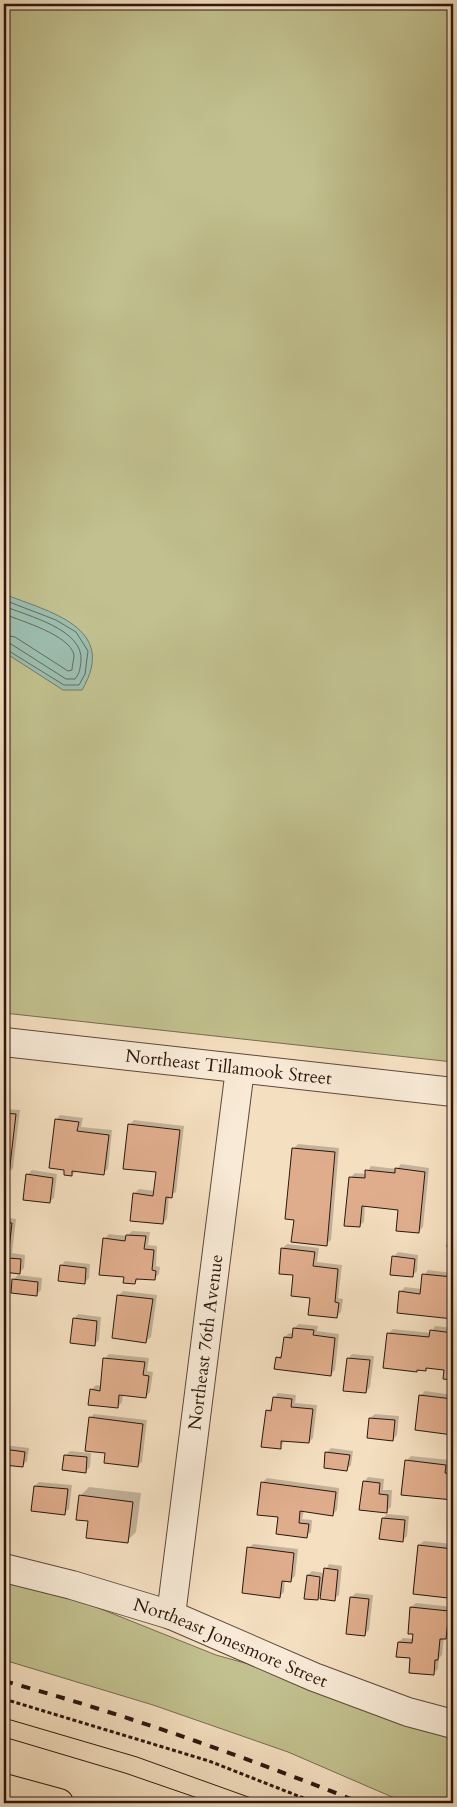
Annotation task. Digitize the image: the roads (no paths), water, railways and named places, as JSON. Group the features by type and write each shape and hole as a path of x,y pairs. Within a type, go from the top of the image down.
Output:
{"highway":[{"path":"4,1788 58,1803"}],"street":[{"name":"Northeast Tillamook Street","path":"4,1042 453,1092"},
{"name":"Northeast 76th Avenue","path":"171,1615 240,1069"},
{"name":"Northeast Jonesmore Street","path":"4,1568 72,1585 171,1615 314,1677 408,1712 453,1724"}],"water":[{"path":"4,594 58,616 74,625 85,637 92,651 91,669 82,690 63,690 4,652"}],"tram line":[{"path":"4,1718 137,1757 265,1803"},
{"path":"4,1737 125,1773 212,1803"}],"railway":[{"path":"4,1681 184,1737 361,1803"}]}
